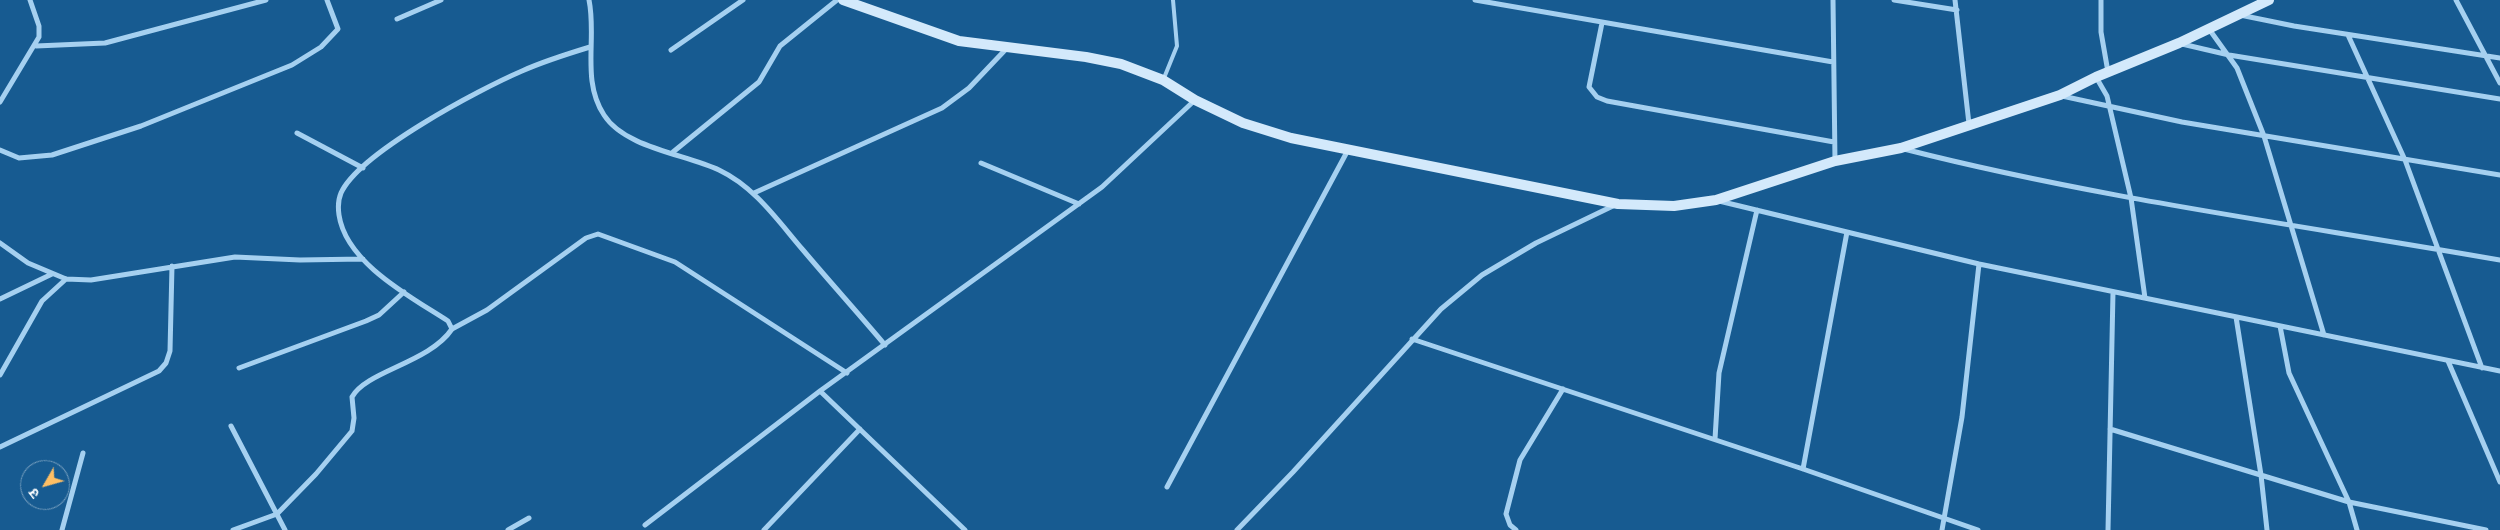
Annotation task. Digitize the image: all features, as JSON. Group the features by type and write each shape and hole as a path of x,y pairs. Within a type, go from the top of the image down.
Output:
{"street":[{"path":"0,102 36,46 39,37 39,26 30,0"},
{"path":"36,46 105,43 266,0"},
{"path":"0,150 19,158 52,155 141,126 304,59 334,35 338,29 335,16 327,0"},
{"path":"397,19 441,0"},
{"path":"589,0 592,11 590,47 592,82 600,110 611,124 632,137 728,174 754,194 885,345"},
{"path":"671,50 743,0"},
{"path":"673,152 759,82 766,75 774,54 780,46 837,0"},
{"path":"843,0 951,38 1008,48 1086,57 1121,64 1162,80 1195,100 1243,123 1266,131 1348,150 1618,204 1674,206 1716,200 1835,162 1901,148 2060,95 2096,77 2179,44 2269,0"},
{"path":"1475,0 1834,62"},
{"path":"1833,0 1835,162"},
{"path":"1894,0 1956,10"},
{"path":"1955,0 1969,124"},
{"path":"2101,0 2101,32 2108,72"},
{"path":"2456,0 2500,83"},
{"path":"2239,15 2348,35 2500,58"},
{"path":"1602,23 1589,87 1597,97 1607,101 1834,142"},
{"path":"2209,29 2237,68 2264,136 2324,335"},
{"path":"2348,35 2405,160 2482,368"},
{"path":"2179,44 2229,56 2367,76 2500,99"},
{"path":"452,329 448,322 404,292 363,259 347,237 340,218 339,203 341,191 348,181 363,168 417,128 512,75 590,47"},
{"path":"754,194 958,99 975,84 1008,48"},
{"path":"2096,77 2105,90 2110,106 2131,198 2145,298"},
{"path":"2060,95 2182,122 2500,175"},
{"path":"645,525 820,391 1102,187 1195,100"},
{"path":"297,132 363,168"},
{"path":"1901,148 1975,169 2131,198 2500,260"},
{"path":"1167,487 1348,150"},
{"path":"982,163 1079,204"},
{"path":"1716,200 1979,264 2500,371"},
{"path":"1237,530 1293,472 1441,309 1482,275 1536,243 1618,204"},
{"path":"1714,439 1719,373 1757,210"},
{"path":"1803,469 1847,232"},
{"path":"233,530 277,514 351,432 354,423 350,400 354,392 361,385 433,348 449,335 452,329 487,310 586,238 598,234 675,262 847,373"},
{"path":"0,243 28,263 66,279 91,280 121,277 172,266 234,257 300,260 363,259"},
{"path":"1942,530 1962,417 1979,264"},
{"path":"0,447 159,371 166,363 170,351 172,266"},
{"path":"0,299 52,274"},
{"path":"0,375 31,318 42,302 66,279"},
{"path":"239,368 366,321 379,314 404,292"},
{"path":"2108,530 2113,292"},
{"path":"2236,317 2261,475 2266,530"},
{"path":"2280,326 2289,373 2349,502 2357,530"},
{"path":"1412,339 1803,469 1978,530"},
{"path":"2448,361 2500,482"},
{"path":"1516,530 1510,525 1506,514 1520,460 1562,389"},
{"path":"820,391 965,530"},
{"path":"231,426 286,530"},
{"path":"764,530 860,429"},
{"path":"2110,429 2349,502 2486,530"},
{"path":"62,530 83,454"},
{"path":"508,530 529,518"}],"lane":[{"path":"1162,80 1178,46 1173,0"}]}
